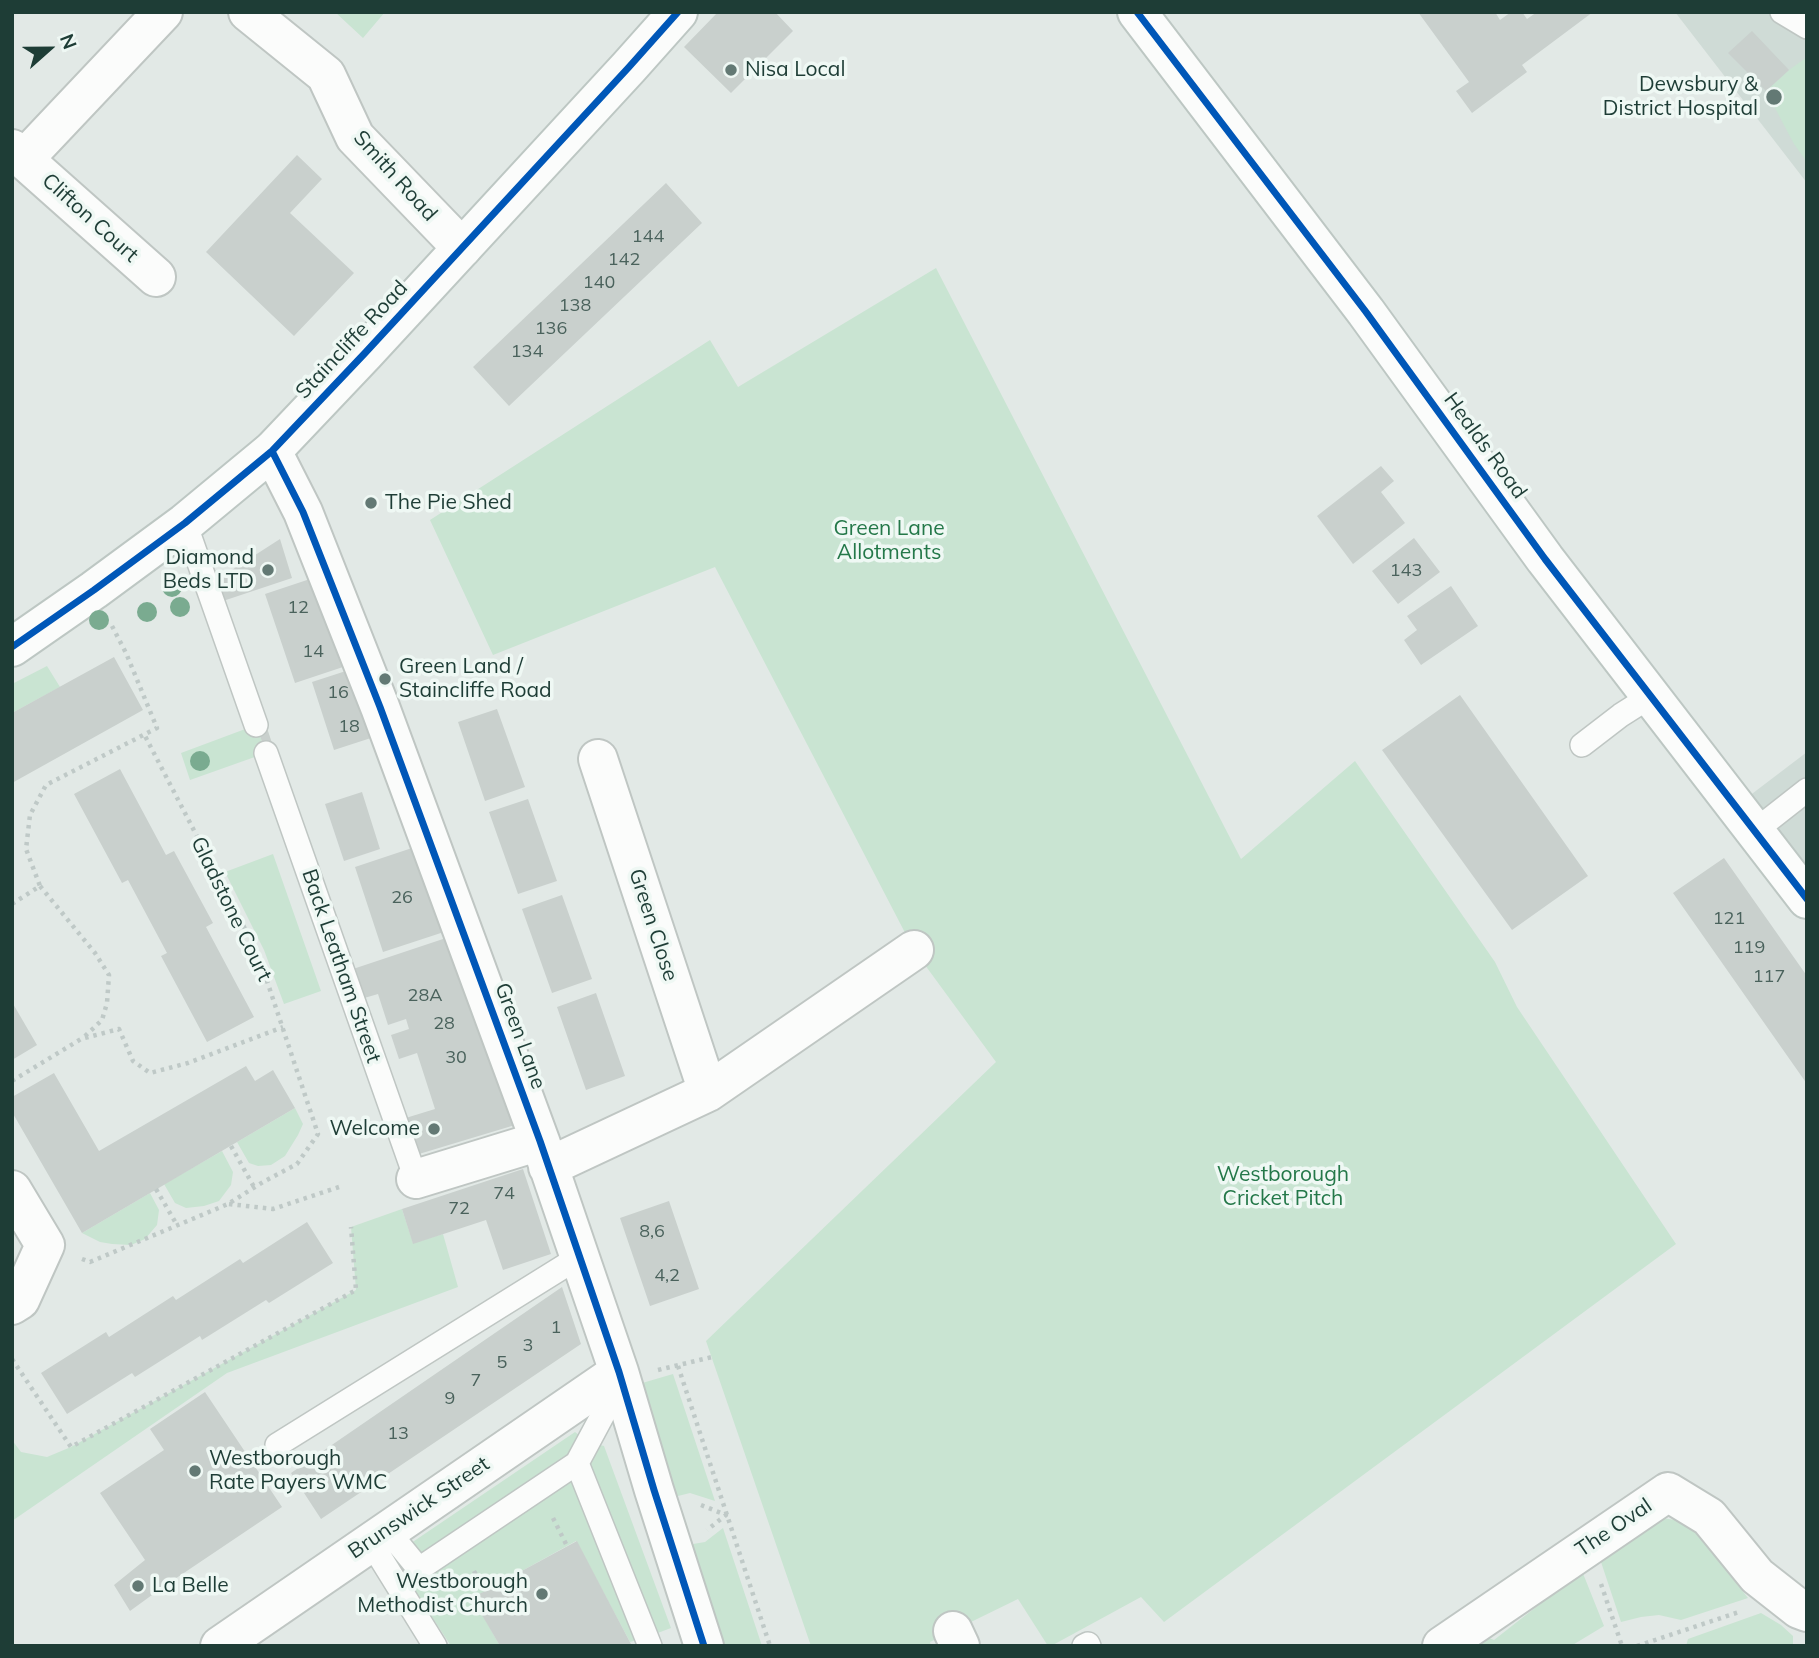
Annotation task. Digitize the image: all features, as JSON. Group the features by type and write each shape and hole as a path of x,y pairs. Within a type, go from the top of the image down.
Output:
{"street":[{"name":"Clifton Court","path":"156,277 18,154 163,12"},
{"name":"Smith Road","path":"248,12 326,75 355,137 462,248"},
{"name":"Staincliffe Road","path":"12,647 185,523 272,451 678,12"},
{"name":"Healds Road","path":"1138,12 1366,312 1545,559 1807,898"},
{"name":"Green Lane","path":"272,451 303,512 380,707 544,1154 620,1375 704,1646"},
{"name":"Green Close","path":"598,759 708,1092"},
{"path":"416,1179 544,1154 708,1092 914,950"},
{"path":"12,1190 45,1245 20,1300 12,1305"},
{"name":"Brunswick Street","path":"220,1646 378,1536 620,1375"},
{"name":"The Oval","path":"1442,1646 1668,1492 1709,1517 1757,1576 1796,1605"}],"lane":[{"path":"1782,12 1807,27"},
{"path":"185,523 256,725"},
{"path":"1582,746 1651,696"},
{"name":"Back Leatham Street","path":"266,752 416,1179"},
{"path":"1756,830 1807,790"},
{"path":"277,1445 579,1256"},
{"path":"378,1536 419,1569 577,1464 620,1375"},
{"path":"577,1464 650,1646"},
{"path":"378,1536 409,1607 435,1646"}],"path":[{"path":"12,1081 81,1039 102,1020 107,1003 109,975 95,953 40,886 26,849 30,815 46,785 157,728 126,653 94,590"},
{"path":"12,904 40,886"},
{"path":"81,1039 119,1029 133,1061 150,1073 188,1063 283,1027"},
{"path":"45,1245 90,1262 228,1204 254,1187 231,1146"},
{"path":"228,1204 273,1209 339,1187"},
{"path":"156,1189 177,1225"},
{"path":"12,1359 71,1447 356,1290 351,1227"},
{"path":"620,1375 678,1366 712,1357"},
{"path":"678,1366 769,1646"},
{"path":"1588,1546 1622,1646"},
{"path":"1637,1646 1796,1605"}],"shaded area":[{"name":"Dewsbury & District Hospital","path":"1675,12 1807,12 1807,183"},
{"path":"1807,752 1807,899 1736,806"}],"green space":[{"path":"335,12 385,12 363,38"},
{"path":"1807,57 1807,162 1794,144 1766,91"},
{"name":"Westborough Cricket Pitch","path":"936,268 1241,859 1355,761 1495,962 1517,1007 1676,1244 1164,1622 1141,1597 1048,1646 1018,1599 930,1642 931,1646 811,1646 706,1341 996,1062 914,950 715,567 493,655 430,520 710,340 738,387"},
{"path":"47,666 60,687 12,713 12,684"},
{"path":"256,725 266,753 190,780 181,753"},
{"path":"273,854 321,991 284,1004 264,950 225,872"},
{"path":"295,1108 303,1124 285,1156 271,1165 258,1166 249,1163 237,1142"},
{"path":"222,1151 233,1172 231,1185 219,1201 186,1208 175,1203 164,1184"},
{"path":"150,1193 159,1210 157,1225 145,1239 131,1245 112,1244 100,1242 82,1233"},
{"path":"402,1209 413,1243 443,1234 458,1287 227,1373 12,1521 12,1440 21,1452 47,1457 71,1447 356,1290 351,1227"},
{"path":"673,1374 715,1501 690,1493 666,1499 632,1386"},
{"path":"575,1432 588,1442 604,1446 671,1628 630,1642 576,1541 473,1598 500,1646 451,1646 392,1556"},
{"path":"1656,1517 1688,1522 1748,1598 1681,1620 1659,1615 1621,1622 1600,1559"},
{"path":"723,1528 762,1646 713,1646 681,1546 705,1542"},
{"path":"1582,1571 1604,1626 1571,1646 1473,1646 1484,1636 1494,1640"},
{"path":"1761,1613 1793,1636 1793,1646 1686,1646 1688,1639"}],"building":[{"name":"Nisa Local","path":"718,12 775,12 793,31 731,93 684,47"},
{"path":"1418,12 1495,12 1500,20 1511,12 1522,12 1527,19 1537,12 1593,12 1522,65 1527,72 1472,113 1456,91 1469,82"},
{"path":"1752,31 1789,70 1766,91 1728,53"},
{"path":"297,155 322,179 290,213 354,273 294,336 206,252"},
{"path":"666,183 702,223 509,406 473,367"},
{"path":"1381,466 1394,481 1381,492 1405,523 1353,564 1317,516"},
{"path":"1414,538 1440,572 1398,604 1372,571"},
{"path":"280,539 292,578 214,604 207,586"},
{"path":"316,577 346,666 295,683 265,594"},
{"path":"1451,586 1478,626 1421,665 1404,640 1417,630 1407,616"},
{"path":"114,657 143,710 12,783 12,713"},
{"path":"352,669 374,737 334,750 312,682"},
{"path":"1460,695 1588,876 1512,930 1382,750"},
{"path":"497,709 525,787 485,801 458,722"},
{"path":"265,722 274,749 266,753 256,725"},
{"path":"120,769 166,855 174,851 213,923 206,927 254,1017 207,1042 161,956 167,953 128,880 122,883 74,794"},
{"path":"362,792 380,849 344,861 325,804"},
{"path":"528,799 557,881 518,894 489,812"},
{"path":"421,845 450,930 383,952 355,867"},
{"path":"1724,858 1807,976 1807,1084 1673,893"},
{"path":"562,895 592,979 552,993 522,909"},
{"path":"452,936 515,1125 409,1157 396,1121 435,1109 417,1053 399,1059 391,1035 409,1029 406,1019 388,1025 378,994 354,1001 344,972"},
{"path":"596,993 625,1076 586,1090 557,1007"},
{"path":"12,1002 37,1045 12,1060"},
{"path":"246,1066 255,1081 273,1070 295,1108 82,1233 12,1112 12,1097 54,1073 99,1151"},
{"path":"523,1169 551,1254 503,1270 486,1220 413,1244 402,1209"},
{"path":"669,1201 699,1289 650,1306 620,1218"},
{"path":"307,1222 333,1263 202,1340 200,1336 135,1377 132,1373 67,1414 41,1373 106,1332 109,1337 173,1296 176,1300 240,1259 243,1263"},
{"path":"562,1287 581,1344 321,1519 291,1473"},
{"name":"Westborough Rate Payers WMC","path":"205,1392 282,1507 130,1611 114,1585 145,1560 100,1493 164,1450 150,1429"},
{"name":"Westborough Methodist Church","path":"577,1541 632,1646 500,1646 472,1598"}],"cycle path":[{"path":"12,647 185,523 272,451 678,12"},
{"path":"1137,12 1366,312 1545,559 1807,899"},
{"path":"272,451 303,512 380,707 540,1141 619,1372 704,1646"}],"place":[{"name":"Nisa Local","path":"731,70"},
{"name":"Dewsbury & District Hospital","path":"1774,97"},
{"name":"The Pie Shed","path":"371,503"},
{"name":"Diamond Beds LTD","path":"268,570"},
{"name":"Green Land / Staincliffe Road","path":"385,679"},
{"name":"Welcome","path":"434,1129"},
{"name":"Westborough Rate Payers WMC","path":"195,1471"},
{"name":"La Belle","path":"138,1586"},
{"name":"Westborough Methodist Church","path":"542,1594"}],"park label":[{"name":"Green Lane Allotments","path":"889,541"}]}
